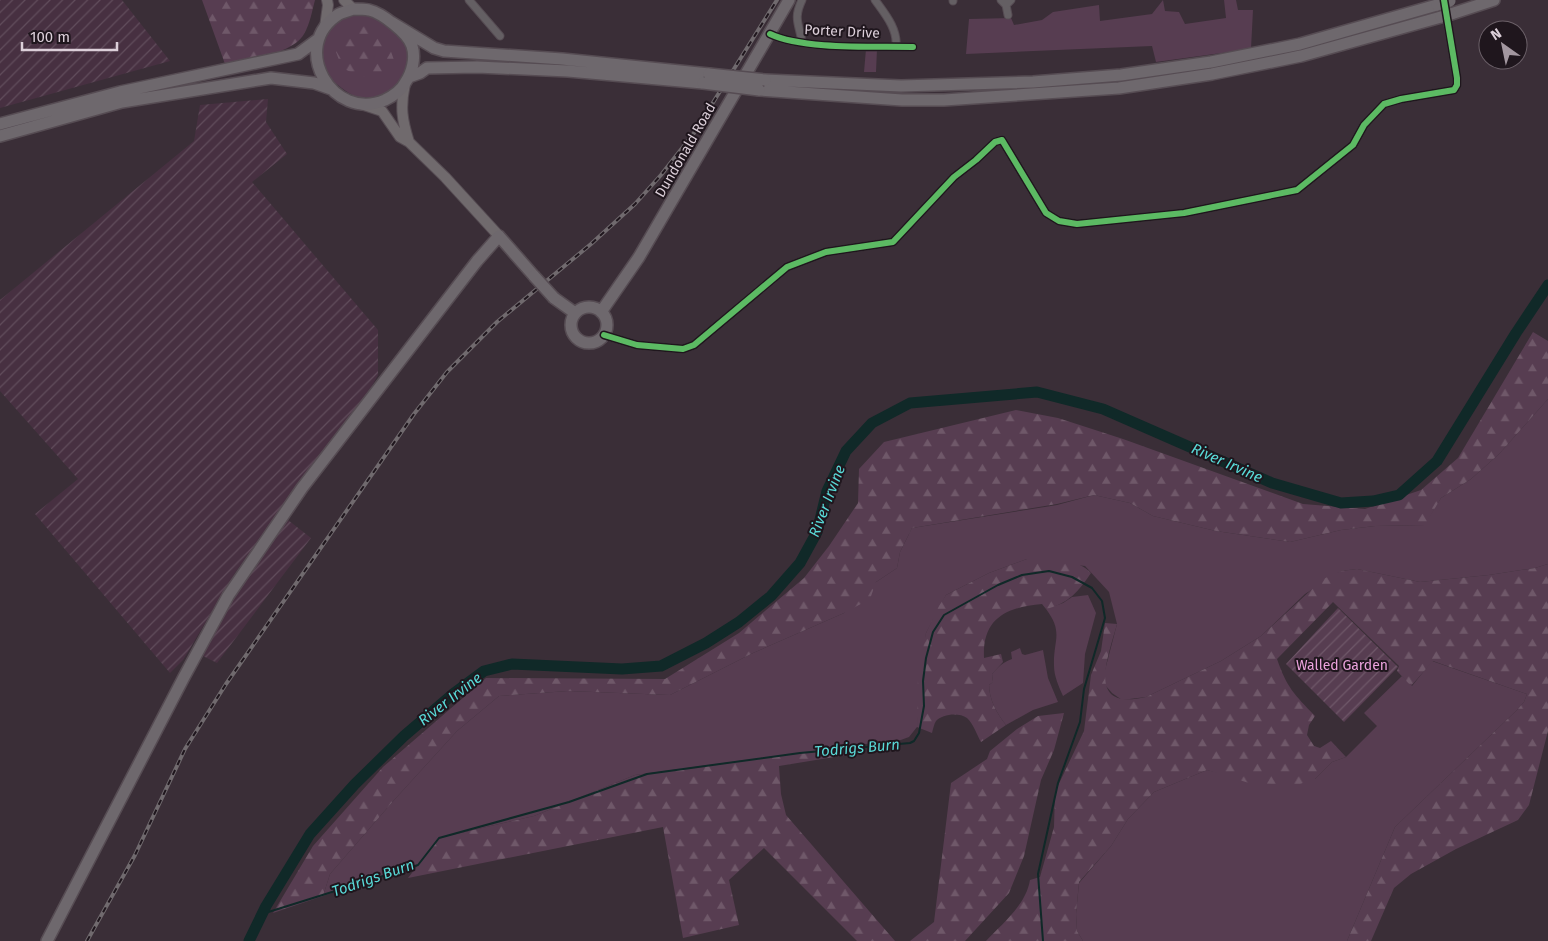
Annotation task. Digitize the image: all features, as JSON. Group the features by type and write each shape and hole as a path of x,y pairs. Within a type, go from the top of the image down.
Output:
{"main road":[{"path":"325,27 327,0"},
{"path":"344,0 353,9"},
{"name":"Dundonald Road","path":"601,312 639,257 790,0"},
{"path":"0,124 120,92 298,54 317,40 325,27 339,14 353,9 369,10 434,48 444,51 562,59 706,79 902,100 944,100 1119,88 1212,74 1302,56 1494,0"},
{"path":"762,85 901,86 1033,82 1122,75 1211,62 1300,44 1446,1"},
{"path":"391,22 405,34 412,46 413,60 401,101 409,142"},
{"path":"317,40 315,53 318,67 331,89"},
{"path":"360,104 380,102 394,95 407,80 427,68 477,66 706,79"},
{"path":"0,136 122,102 271,78 314,83 331,89 342,98 382,111 400,138 409,142 445,177 554,298 575,313"},
{"path":"48,941 184,677 228,596 302,488 477,261 499,236"},
{"path":"587,307 601,312 607,323 604,334 599,340 594,342 586,343 580,341 572,331 571,323 575,313 587,307"}],"street":[{"path":"469,0 500,36"},
{"path":"802,0 797,11 797,22 802,42"},
{"path":"876,0 893,27 897,38 896,47"},
{"path":"604,334 637,345 683,350 694,345 787,267 826,252 893,242 954,177 976,160 994,142 1002,140 1046,212 1059,221 1077,224 1184,213 1297,190 1353,145 1364,125 1384,104 1401,99 1454,90 1458,85 1446,1"},
{"path":"1006,2 1008,15"},
{"name":"Porter Drive","path":"770,34 779,38 802,42 913,47"}],"shaded area":[{"path":"0,0 122,0 170,61 0,108"},
{"path":"268,99 266,122 287,154 252,182 378,330 378,375 367,395 291,494 235,573 183,660 170,673 35,514 78,479 0,391 0,300 194,141 200,105"},
{"path":"288,520 311,538 217,663 203,656 241,582"}],"green space":[{"path":"202,0 315,0 304,34 290,47 268,55 225,64"},
{"path":"1163,0 1165,11 1179,12 1185,24 1226,18 1224,0 1236,0 1238,10 1253,10 1251,49 1156,62 1152,46 966,54 969,19 1011,18 1014,25 1042,20 1053,12 1099,5 1100,21 1152,14"},
{"path":"365,14 401,34 405,41 408,61 402,79 396,86 379,96 369,98 358,97 349,93 323,73 320,48 326,31 339,18"},
{"path":"354,25 368,26 386,37 395,63 390,70 377,77 371,77 342,68 336,52 342,32"},
{"path":"866,49 877,49 876,72 864,72"},
{"path":"1533,332 1548,341 1548,399 1499,454 1471,479 1441,498 1425,525 1375,526 1341,530 1290,542 1216,531 1153,516 1130,503 1094,495 1057,504 912,528 900,552 897,568 876,582 870,599 844,613 753,653 670,695 568,691 499,696 457,731 395,799 330,874 323,896 273,913 313,846 383,767 486,678 665,679 739,633 804,578 829,546 858,503 859,469 884,442 1016,410 1058,418 1123,439 1303,504 1365,509 1421,490 1458,458"},
{"path":"1548,399 1548,564 1535,568 1489,575 1420,582 1357,569 1341,571 1305,594 1261,636 1221,661 1146,697 1122,700 1105,685 1104,674 1117,624 1109,592 1085,566 1027,559 989,573 946,595 926,633 917,727 909,737 898,741 635,775 534,816 439,838 418,865 323,896 330,874 395,799 457,731 499,696 568,691 670,695 753,653 844,613 876,582 897,568 900,552 912,528 1057,505 1094,495 1130,503 1153,516 1216,531 1290,542 1341,530 1375,526 1424,525 1441,498 1471,479 1499,454"},
{"path":"1027,559 1061,560 1078,564 1091,573 1082,586 1061,604 1046,609 1042,604 1018,608 999,617 992,624 984,644 984,658 1001,654 1003,662 992,674 993,682 989,685 989,690 994,706 1006,725 981,742 969,720 960,715 946,715 939,719 935,722 932,733 917,727 918,673 926,633 946,595 989,573"},
{"path":"1548,564 1548,731 1529,805 1518,820 1456,849 1411,874 1394,888 1371,941 1347,941 1395,827 1517,710 1524,702 1527,694 1433,661 1411,686 1397,671 1399,666 1333,602 1277,659 1284,677 1292,690 1315,716 1309,725 1307,735 1314,746 1320,748 1331,741 1346,757 1332,762 1315,779 1297,785 1249,783 1207,770 1154,792 1128,819 1111,846 1079,882 1076,914 1077,931 1083,941 986,941 1019,906 1028,889 1030,880 1040,877 1054,827 1055,792 1084,731 1091,675 1101,651 1105,623 1117,624 1106,666 1105,678 1108,689 1114,696 1127,699 1146,697 1221,661 1261,636 1323,579 1341,571 1357,569 1420,582 1489,575 1535,568"},
{"path":"1088,595 1096,613 1085,654 1083,683 1063,696 1054,670 1055,624 1046,609 1063,603 1072,597"},
{"name":"Walled Garden","path":"1338,608 1398,667 1344,722 1286,664"},
{"path":"1020,648 1022,654 1025,655 1043,650 1048,678 1058,702 1033,710 1006,725 994,706 990,696 989,685 993,682 992,674 1001,665 1012,659 1011,652"},
{"path":"1432,661 1527,694 1524,702 1517,710 1395,827 1347,941 1083,941 1077,931 1076,914 1079,883 1111,846 1128,819 1154,792 1207,770 1224,774 1315,779 1332,762 1346,757 1377,726 1364,713 1402,676 1412,686"},
{"path":"1064,713 1054,750 1041,780 1024,856 1009,893 965,941 910,941 934,922 951,783 987,759 990,751 1017,729 1038,716"},
{"path":"865,744 865,752 779,766 781,794 786,815 895,941 857,941 764,848 729,880 739,925 683,938 663,827 408,878 439,838 534,816 635,775"}],"waterway":[{"name":"River Irvine","path":"249,941 266,906 310,834 355,784 404,736 453,694 484,671 512,664 622,669 661,666 706,643 739,622 771,596 800,563 817,532 827,491 846,451 872,423 910,403 1037,392 1103,409 1272,483 1341,503 1373,501 1399,495 1437,461 1548,285"},
{"name":"Todrigs Burn","path":"262,914 418,865 439,838 569,802 647,774 800,753 910,743 914,741 919,733 924,706 923,681 926,658 933,632 944,615 998,585 1022,575 1049,571 1072,577 1092,588 1102,601 1105,618 1084,689 1080,722 1058,783 1038,874 1043,941"}],"railway":[{"path":"87,941 135,855 185,749 226,684 414,414 447,372 497,322 591,244 635,204 661,175 694,133 777,0"}],"cycle path":[{"path":"604,335 637,345 683,349 694,345 787,267 826,252 893,242 954,177 995,142 1002,140 1046,213 1059,221 1077,224 1184,213 1297,190 1353,145 1364,125 1384,104 1401,99 1454,90 1457,85 1457,78 1444,0"},
{"path":"770,34 801,43 820,45 913,47"}]}
